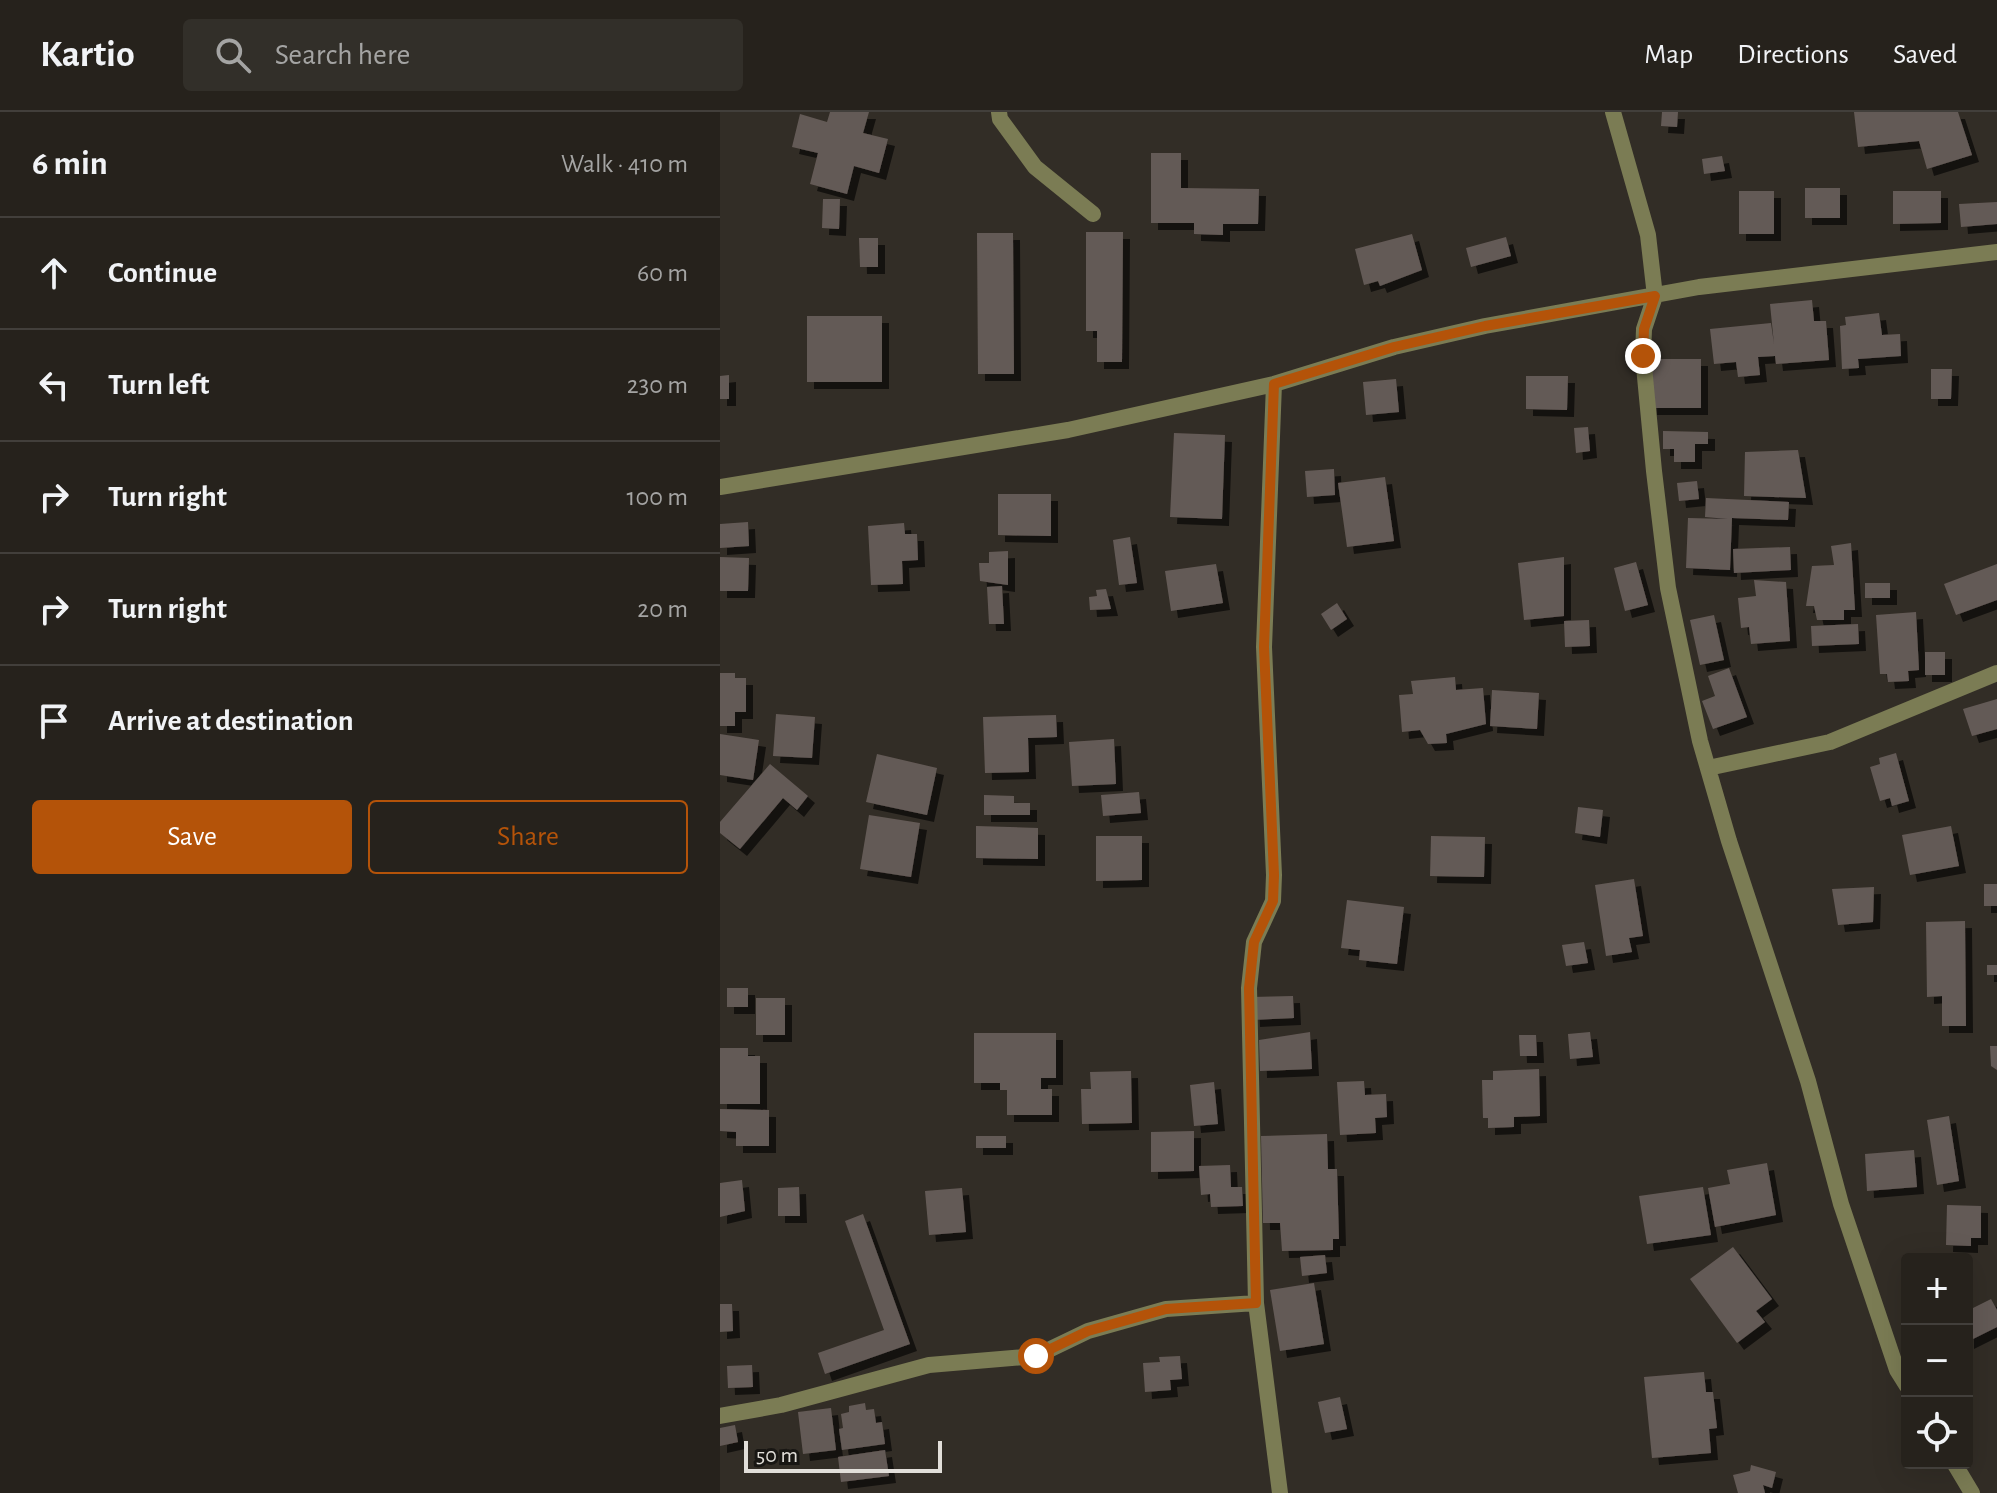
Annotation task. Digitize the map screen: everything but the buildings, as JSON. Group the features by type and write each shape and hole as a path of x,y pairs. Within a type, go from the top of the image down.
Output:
{"street":[{"path":"999,112 1000,119 1035,167 1093,214"},
{"path":"1613,112 1648,235 1655,296 1644,329 1643,356 1654,471 1668,588 1700,741 1808,1081 1841,1204 1901,1376"},
{"path":"720,487 1068,430 1274,384 1394,347 1485,326 1699,287 1997,252"},
{"path":"1274,384 1264,647 1273,901 1254,942 1249,988 1256,1303 1280,1493"},
{"path":"1708,768 1830,742 1997,673"},
{"path":"720,1416 781,1405 929,1365 1036,1356 1088,1331 1166,1309 1256,1303"},
{"path":"1958,1469 1972,1493"}],"route":[{"path":"1036,1356 1088,1331 1166,1309 1256,1303 1249,988 1254,942 1273,901 1264,647 1274,384 1394,347 1485,326 1655,296 1644,329 1643,356"}]}
